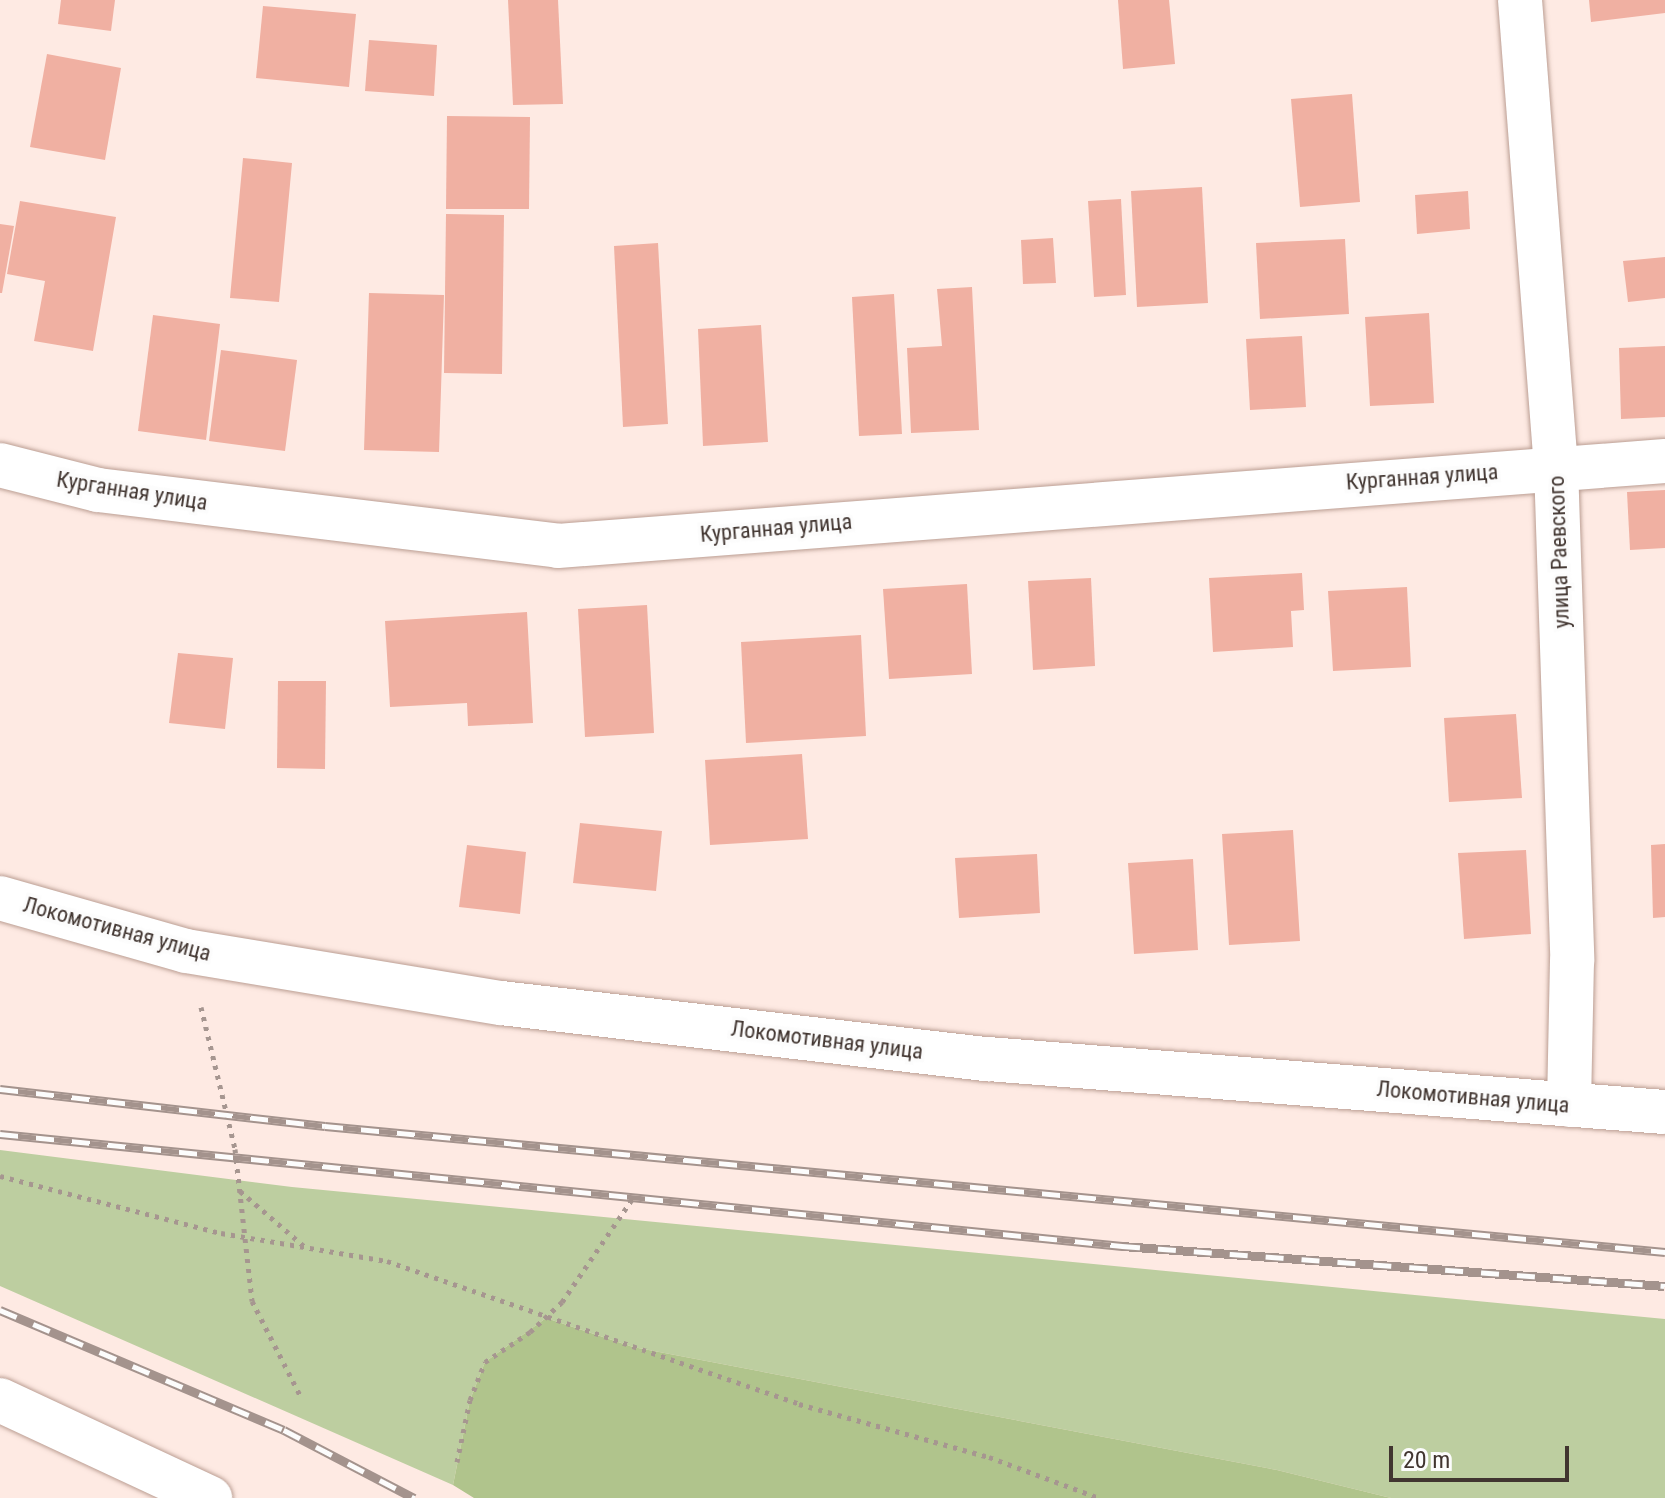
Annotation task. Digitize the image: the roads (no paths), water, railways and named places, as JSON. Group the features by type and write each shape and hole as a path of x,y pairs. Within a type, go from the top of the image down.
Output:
{"street":[{"name":"улица Раевского","path":"1520,0 1556,466 1572,961 1569,1105"},
{"name":"Курганная улица","path":"0,465 98,490 558,546 1556,466 1665,461"},
{"name":"Локомотивная улица","path":"0,898 186,951 501,1003 988,1059 1665,1112"},
{"path":"0,1400 210,1498"}],"railway":[{"path":"0,1089 325,1126 1665,1252"},
{"path":"0,1134 1122,1246 1665,1286"},
{"path":"0,1310 284,1430 414,1498"}]}
